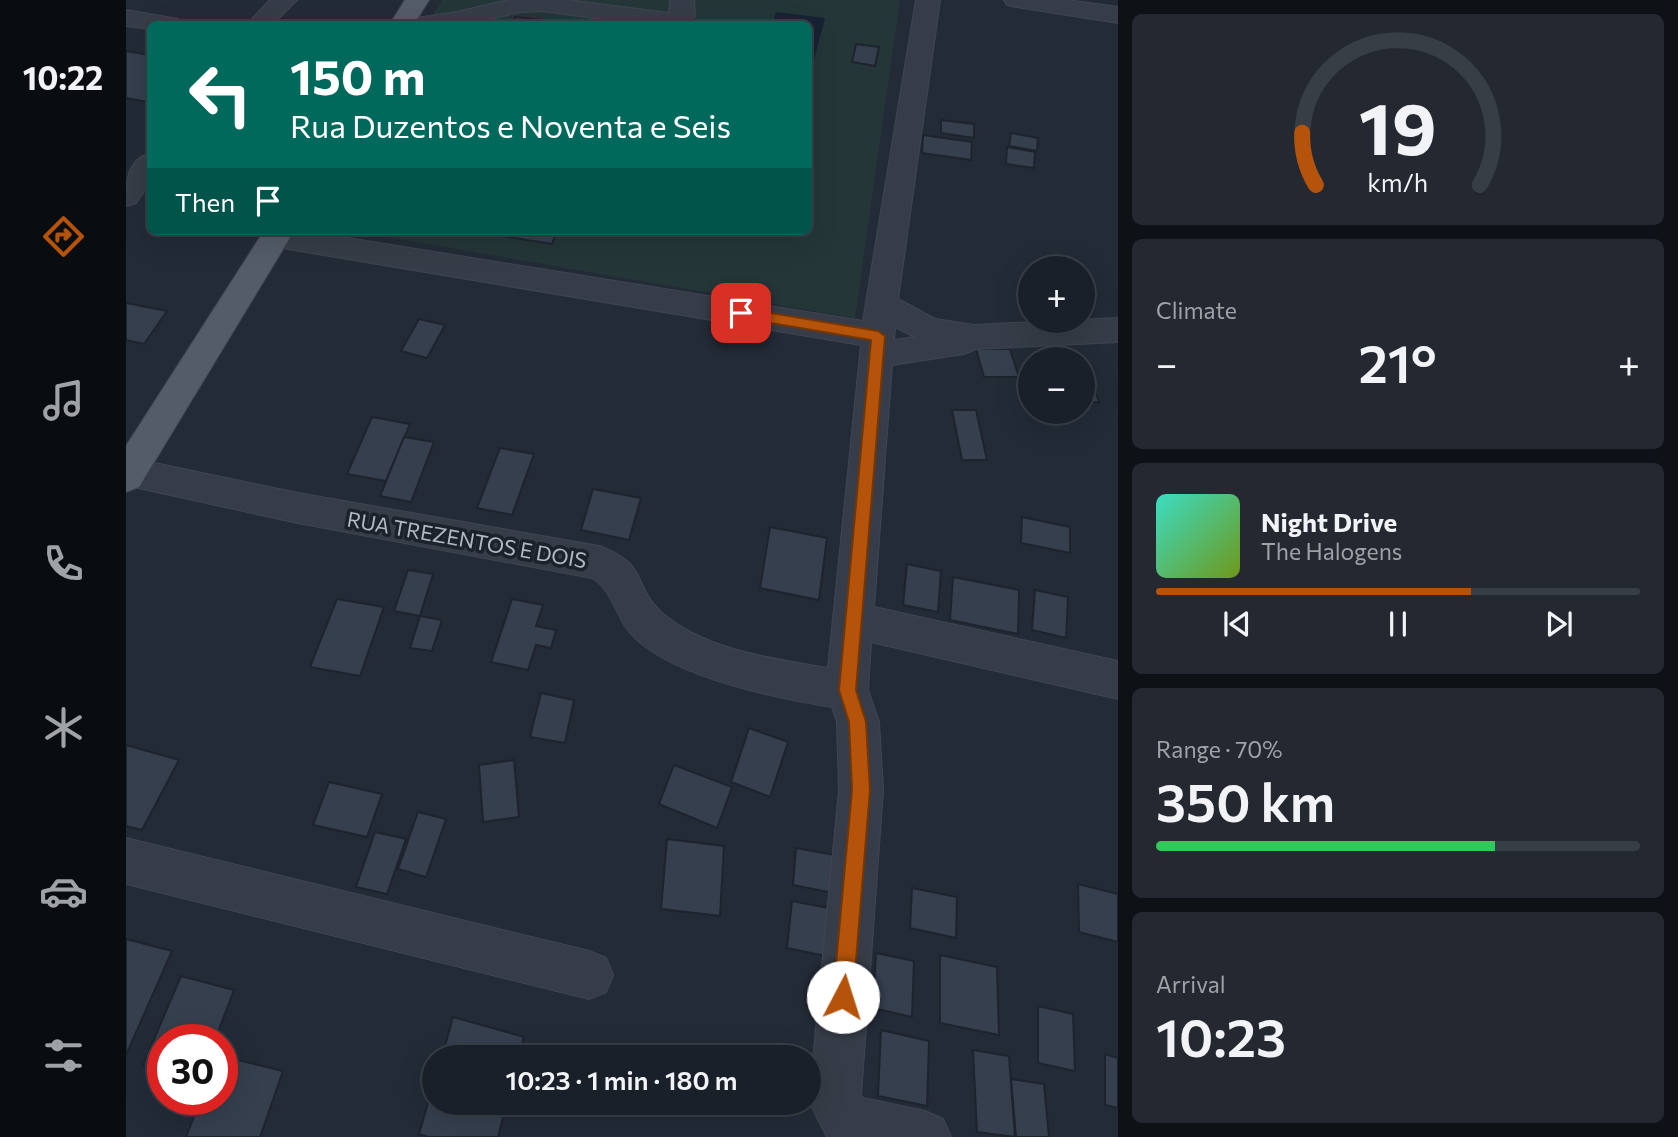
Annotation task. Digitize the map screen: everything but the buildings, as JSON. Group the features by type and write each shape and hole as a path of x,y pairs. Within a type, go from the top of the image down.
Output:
{"main road":[{"path":"404,21 417,0"},
{"path":"128,474 277,235"}],"street":[{"path":"238,21 248,0"},
{"path":"262,21 285,0"},
{"path":"452,21 520,5 542,4 669,21 682,16 682,0"},
{"path":"925,1137 847,1121 835,1101 861,790 858,722 848,690 853,620 878,332 928,0"},
{"path":"1016,0 1118,15"},
{"path":"126,18 148,21"},
{"path":"126,196 147,166"},
{"path":"284,235 878,332 993,337 1118,330"},
{"path":"878,332 930,329 993,337"},
{"name":"RUA TREZENTOS E DOIS","path":"128,474 599,563 622,577 643,620 682,649 744,667 848,690"},
{"path":"853,620 1118,680"},
{"path":"126,861 589,975"}],"shaded area":[{"path":"442,0 900,0 855,318 375,235 812,235 812,21 429,21"}],"water":[{"path":"776,12 825,18 814,60 812,21 773,21"}],"route":[{"path":"741,313 878,336 848,690 858,722 861,790 843,997"}]}
